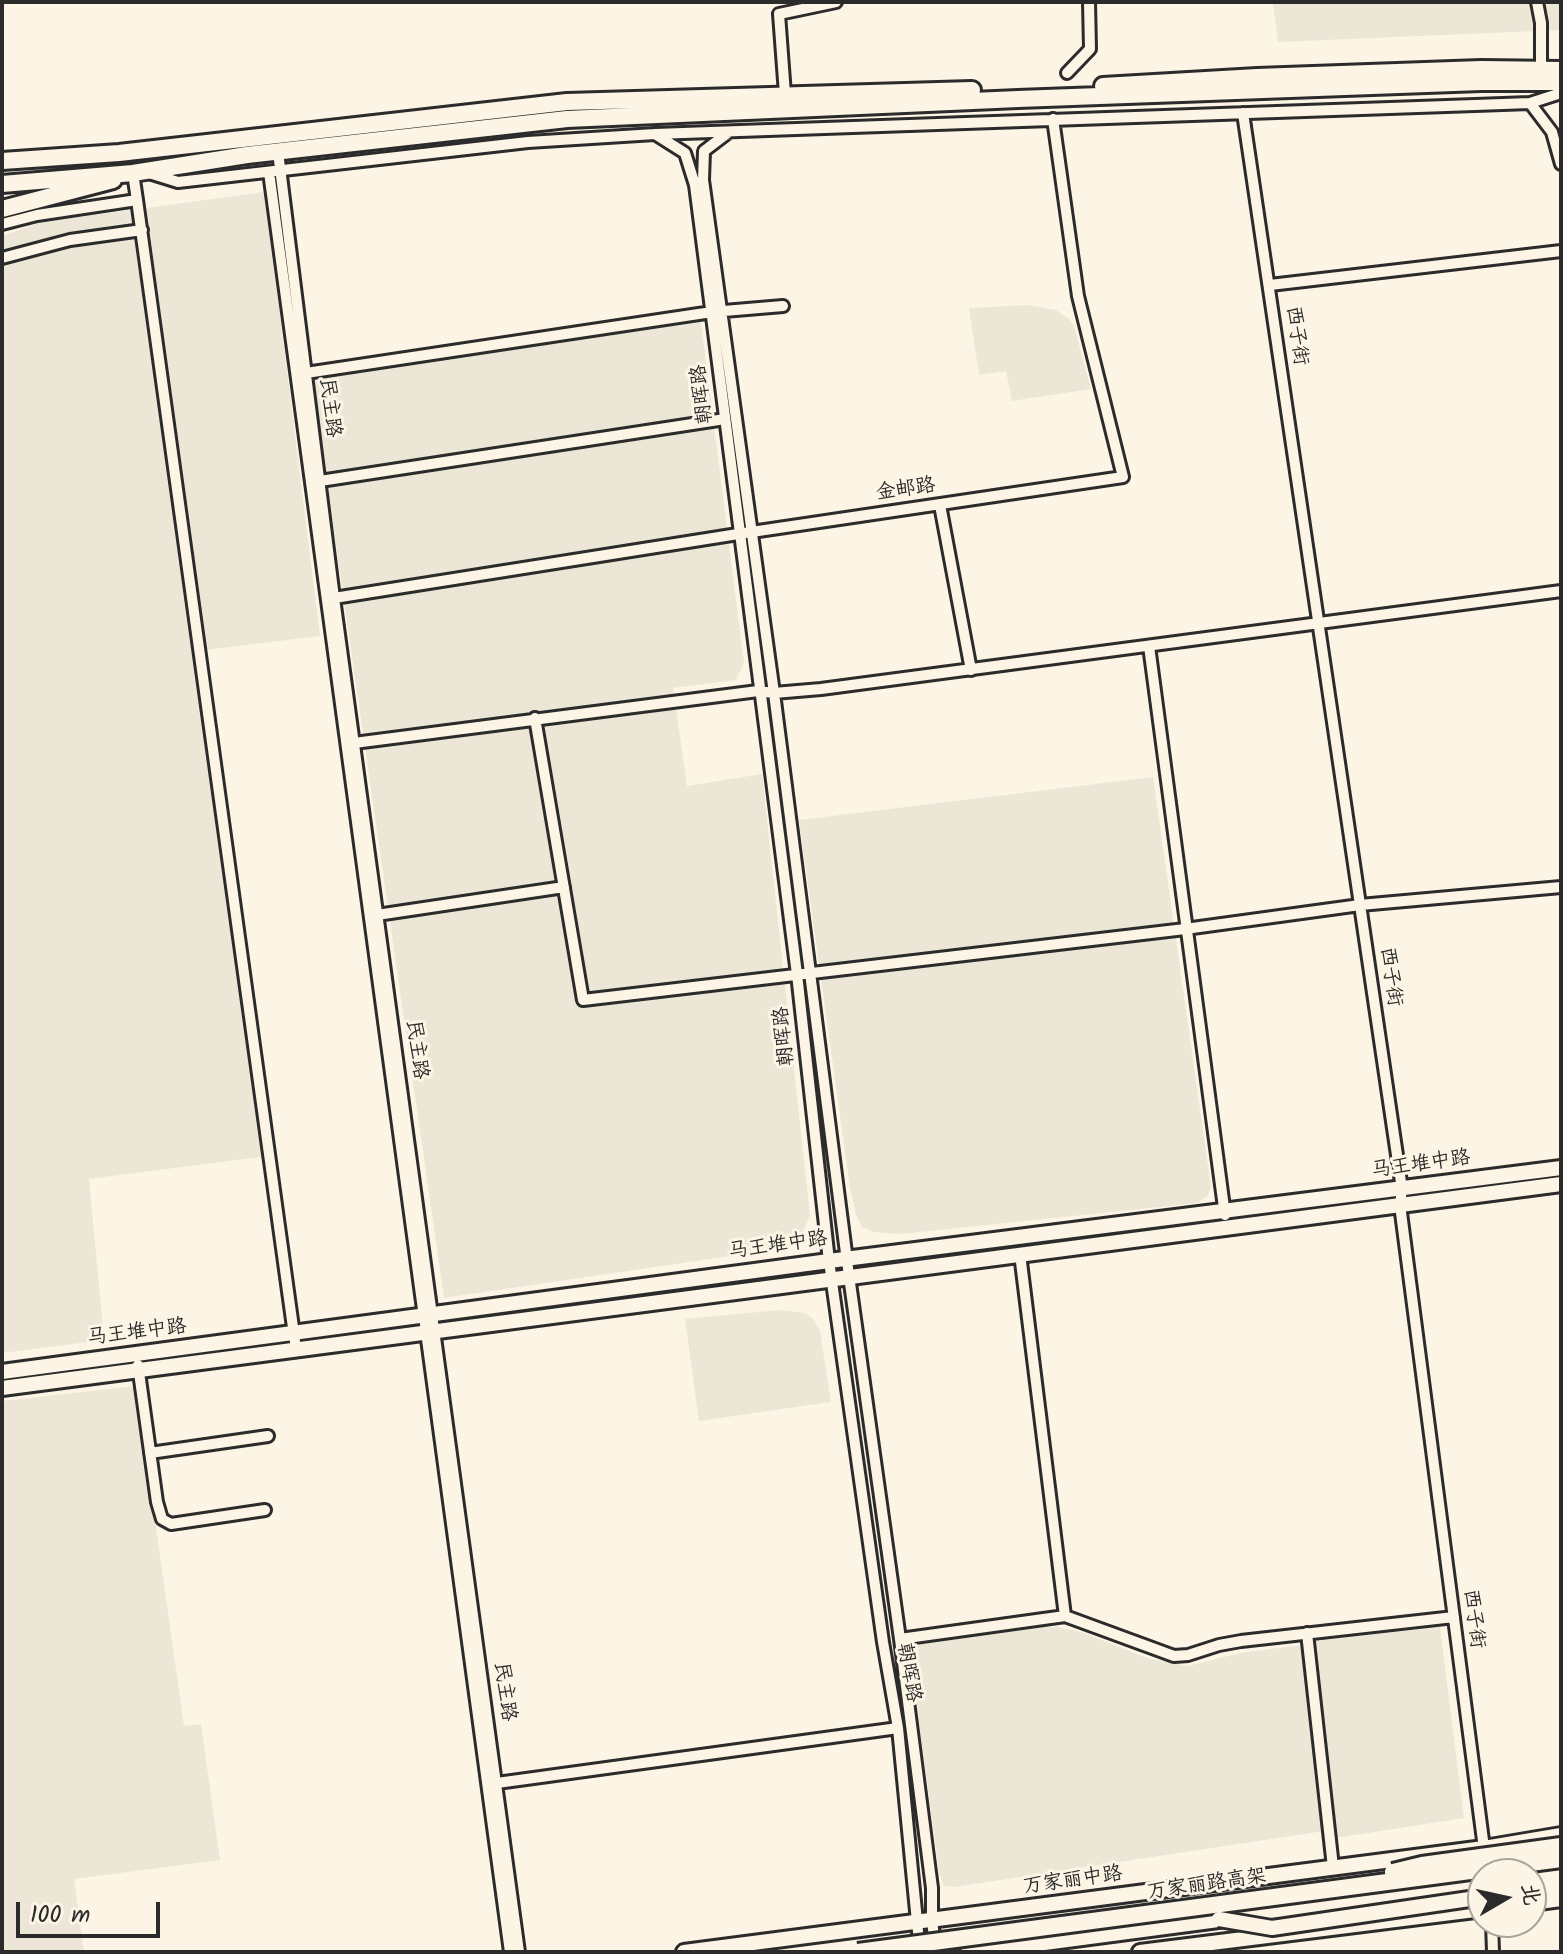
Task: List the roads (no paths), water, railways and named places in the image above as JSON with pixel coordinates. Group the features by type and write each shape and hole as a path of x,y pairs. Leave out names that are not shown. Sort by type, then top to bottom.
{"highway":[{"path":"2,209 98,180 138,172 278,152 567,119 1481,76 1557,76"},
{"path":"2,161 119,153 567,102 1060,89 1257,77 1557,76"},
{"path":"2,184 98,180"},
{"path":"1337,1889 1422,1865 1561,1846"},
{"name":"万家丽路高架","path":"858,1952 1561,1859"},
{"name":"万家丽路高架","path":"969,1952 1467,1886"}],"main road":[{"name":"马王堆中路","path":"294,1342 429,1316 848,1258 1561,1168"},
{"name":"马王堆中路","path":"2,1372 138,1362 294,1342 431,1332 1561,1184"},
{"name":"马王堆中路","path":"2,1388 138,1362"},
{"name":"万家丽中路","path":"684,1952 1484,1848 1561,1835"},
{"path":"1219,1919 1272,1928 1467,1899"},
{"path":"1140,1952 1467,1911"}],"street":[{"path":"785,94 779,14 836,2"},
{"path":"1067,73 1090,49 1089,2"},
{"path":"294,1342 137,200 138,172 178,182 528,142 655,134 1530,103 1557,76 1537,2"},
{"path":"1530,103 1552,132 1561,164"},
{"name":"西子街","path":"1243,113 1402,1189 1400,1205 1484,1848"},
{"name":"金邮路","path":"334,598 1123,477 1078,296 1053,119"},
{"name":"朝晖路","path":"729,132 704,151 703,180 725,419 797,974 829,1261 898,1728 920,1952"},
{"name":"朝晖路","path":"655,134 685,153 695,185 717,312 774,693 849,1276 900,1639 932,1888 936,1952"},
{"name":"民主路","path":"278,152 275,172 429,1316"},
{"name":"民主路","path":"275,172 306,373 510,1952"},
{"path":"2,224 37,215 137,200"},
{"path":"2,258 70,240 142,230"},
{"path":"1270,285 1561,251"},
{"path":"306,373 717,312 783,306"},
{"path":"320,481 725,419"},
{"path":"940,505 971,670"},
{"path":"354,743 758,691 774,693 971,670 1561,591"},
{"path":"1149,646 1226,1228"},
{"path":"535,718 583,1000 1185,929 1360,905 1561,887"},
{"path":"377,915 564,887"},
{"path":"1020,1254 1065,1616"},
{"name":"民主路","path":"431,1332 519,1952"},
{"path":"138,1362 158,1510 165,1523 265,1510"},
{"path":"150,1453 268,1436"},
{"path":"900,1639 1065,1616 1174,1656 1219,1645 1454,1617"},
{"path":"1307,1633 1333,1867"},
{"path":"497,1783 898,1728"}]}
